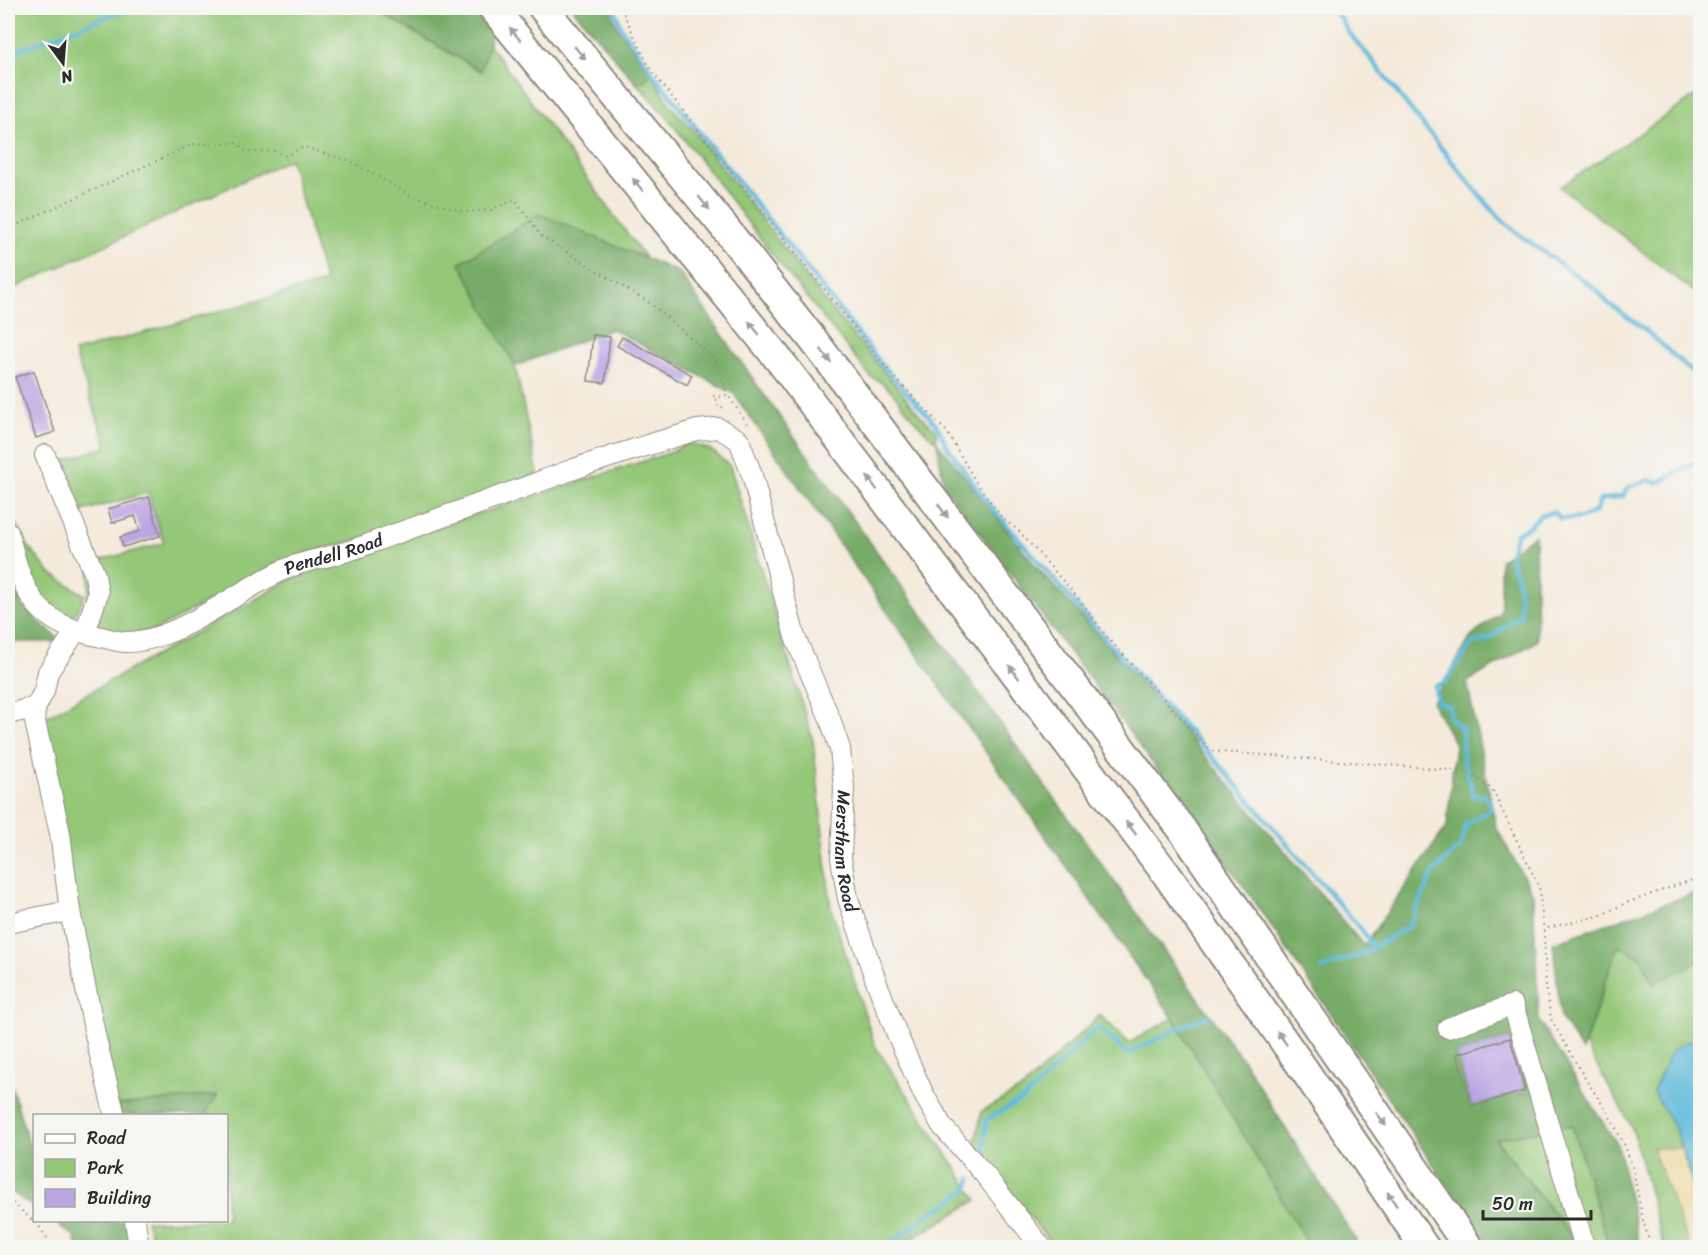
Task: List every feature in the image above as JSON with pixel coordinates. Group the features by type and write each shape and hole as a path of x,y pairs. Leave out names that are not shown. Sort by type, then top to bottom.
{"highway":[{"path":"493,8 799,384 1167,875 1305,1071 1425,1248"},
{"path":"543,8 713,214 818,346 1174,819 1469,1248"}],"street":[{"name":"Pendell Road","path":"8,532 22,579 32,601 50,619 80,632 124,642 149,639 188,623 255,583 289,567 345,552 564,472 697,430 718,428"},
{"name":"Merstham Road","path":"718,428 739,440 752,475 795,637 830,718 840,749 844,787 843,868 848,899 876,981 924,1095 942,1126 986,1175 1042,1248"},
{"path":"45,455 95,575 98,593 80,632 48,672 44,691 34,717 60,833 70,911 96,1039 115,1114"},
{"path":"8,714 36,707"},
{"path":"8,923 70,911"},
{"path":"1448,1028 1513,1005 1585,1248"},
{"path":"135,1222 139,1248"}],"path":[{"path":"621,8 650,69 892,375 947,432 976,482 1002,518 1018,530 1079,599 1107,637 1211,751 1467,771 1492,789 1539,887 1544,932 1546,989 1551,1019 1608,1113 1625,1146 1633,1169 1651,1248"},
{"path":"8,229 193,144 238,143 246,152 275,151 286,156 303,147 351,161 412,196 465,212 490,210 515,199 541,236 651,304 715,359 728,395 748,424"},
{"path":"713,396 728,395"},
{"path":"723,407 719,408 716,398 728,395"},
{"path":"1544,932 1547,928 1599,916 1626,903 1701,877"},
{"path":"8,1199 33,1221"},
{"path":"35,1222 54,1248"}],"green space":[{"path":"8,8 373,8 481,71 489,44 646,259 539,214 506,346 515,366 538,474 411,525 304,554 154,631 120,635 87,626 90,563 164,543 148,493 75,513 56,464 107,446 74,352 325,282 290,159 8,291 8,147 10,145"},
{"path":"373,8 469,8 492,33 481,71"},
{"path":"572,8 610,8 617,27 651,73 647,79 637,84"},
{"path":"651,73 671,106 693,130 824,300 921,416 936,430 937,442 921,427 891,391 871,377 788,275 678,131 637,84 647,79"},
{"path":"1700,93 1700,297 1560,187"},
{"path":"539,214 679,272 762,392 1244,1062 1360,1247 1310,1247 1173,1018 733,393 612,329 515,366 460,263"},
{"path":"937,442 1034,564 1175,720 1364,946 1447,826 1455,744 1432,703 1471,637 1501,612 1500,560 1535,535 1537,641 1467,682 1496,827 1533,894 1539,1021 1618,1146 1640,1247 1609,1247 1572,1125 1495,1139 1580,1247 1489,1247 1250,895 944,486","holes":["1510,1038 1525,1091 1472,1106 1457,1054"]},
{"path":"689,443 711,450 730,466 813,740 831,908 875,1046 977,1200 898,1247 156,1247 146,1222 228,1222 228,1114 206,1114 216,1095 113,1108 42,719 315,566 666,454"},
{"path":"11,513 28,546 50,573 85,595 75,615 66,618 43,600 25,569"},
{"path":"8,567 22,606 62,642 8,642"},
{"path":"1700,891 1700,961 1653,984 1642,958 1618,945 1582,1051 1561,1018 1553,943"},
{"path":"1618,944 1642,958 1653,984 1700,961 1700,1038 1683,1043 1653,1092 1675,1128 1681,1148 1652,1148 1690,1247 1664,1247 1632,1128 1585,1044"},
{"path":"1100,1015 1129,1043 1173,1018 1310,1247 1054,1247 974,1147 982,1111 1023,1088"},
{"path":"8,1075 33,1157 33,1207 8,1189"},
{"path":"217,1095 206,1114 119,1114 117,1105"},
{"path":"1572,1125 1609,1247 1580,1247 1495,1138"},
{"path":"53,1222 127,1222 131,1247 78,1247 74,1236"}],"sand":[{"path":"1652,1148 1681,1148 1700,1205 1700,1247 1690,1247"}],"water":[{"path":"1700,1038 1700,1205 1675,1128 1653,1092 1671,1052 1683,1043"}],"building":[{"path":"593,335 610,337 605,383 588,381"},
{"path":"622,337 692,375 687,385 617,346"},
{"path":"34,371 55,432 36,438 15,377"},
{"path":"149,497 160,536 123,547 120,537 140,531 135,516 112,523 108,509"},
{"path":"1510,1038 1525,1091 1472,1106 1457,1054"}],"waterway":[{"path":"8,54 130,8"},
{"path":"614,8 621,27 653,73 888,372 937,425 946,445 987,502 1109,643 1215,760 1364,933 1373,948"},
{"path":"1330,8 1496,214 1517,233 1597,290 1608,303 1643,328 1700,379"},
{"path":"1322,969 1366,952 1409,926 1433,873 1461,846 1466,824 1491,809 1486,796 1474,796 1463,759 1462,729 1450,718 1449,706 1437,702 1435,687 1445,682 1472,643 1489,639 1521,614 1518,580 1509,557 1517,533 1530,526 1540,515 1554,512 1560,519 1581,518 1596,511 1600,500 1623,496 1627,488 1649,480 1657,483 1700,460"},
{"path":"981,1151 984,1152 986,1120 1025,1098 1098,1027 1128,1054 1208,1016"},
{"path":"885,1248 968,1188 971,1179"}]}
